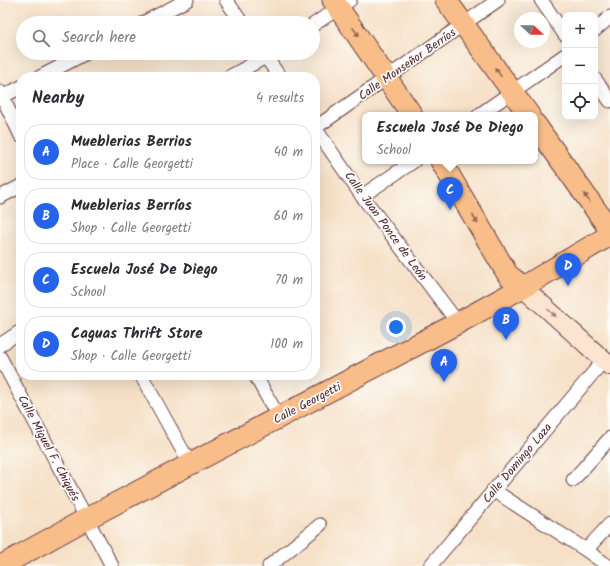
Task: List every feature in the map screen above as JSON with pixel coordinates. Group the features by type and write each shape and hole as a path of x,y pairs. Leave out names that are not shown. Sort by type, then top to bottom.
{"main road":[{"path":"446,0 527,112"},
{"path":"341,3 410,112"},
{"path":"538,128 610,230"},
{"path":"444,164 508,275 607,363"},
{"name":"Calle Georgetti","path":"1,566 86,519 458,323 523,287 610,234"}],"street":[{"path":"156,16 187,0"},
{"path":"226,0 237,16"},
{"name":"Calle Monseñor Berríos","path":"320,124 498,0"},
{"path":"541,0 562,30"},
{"path":"320,20 341,3"},
{"path":"598,27 610,17"},
{"path":"483,112 562,57"},
{"path":"50,72 73,60"},
{"path":"237,72 257,60"},
{"path":"270,60 277,72"},
{"path":"598,83 610,101"},
{"path":"16,89 1,96 16,126"},
{"name":"Calle Juan Ponce de León","path":"320,135 362,196 458,323"},
{"path":"362,196 410,164"},
{"path":"0,197 16,189"},
{"path":"0,345 16,334"},
{"name":"Calle Miguel F. Chiqués","path":"0,357 112,566"},
{"name":"Calle Domingo Laza","path":"433,565 493,490 607,363"},
{"path":"144,380 190,464"},
{"path":"258,380 279,418"},
{"path":"573,480 610,438"},
{"path":"493,490 586,550 608,566"},
{"path":"586,550 610,524"},
{"path":"269,566 320,525"}],"place":[{"name":"Escuela José De Diego","path":"450,210"},
{"name":"Caguas Thrift Store","path":"568,286"},
{"name":"Mueblerias Berríos","path":"506,340"},
{"name":"Mueblerias Berrios","path":"444,382"}]}
